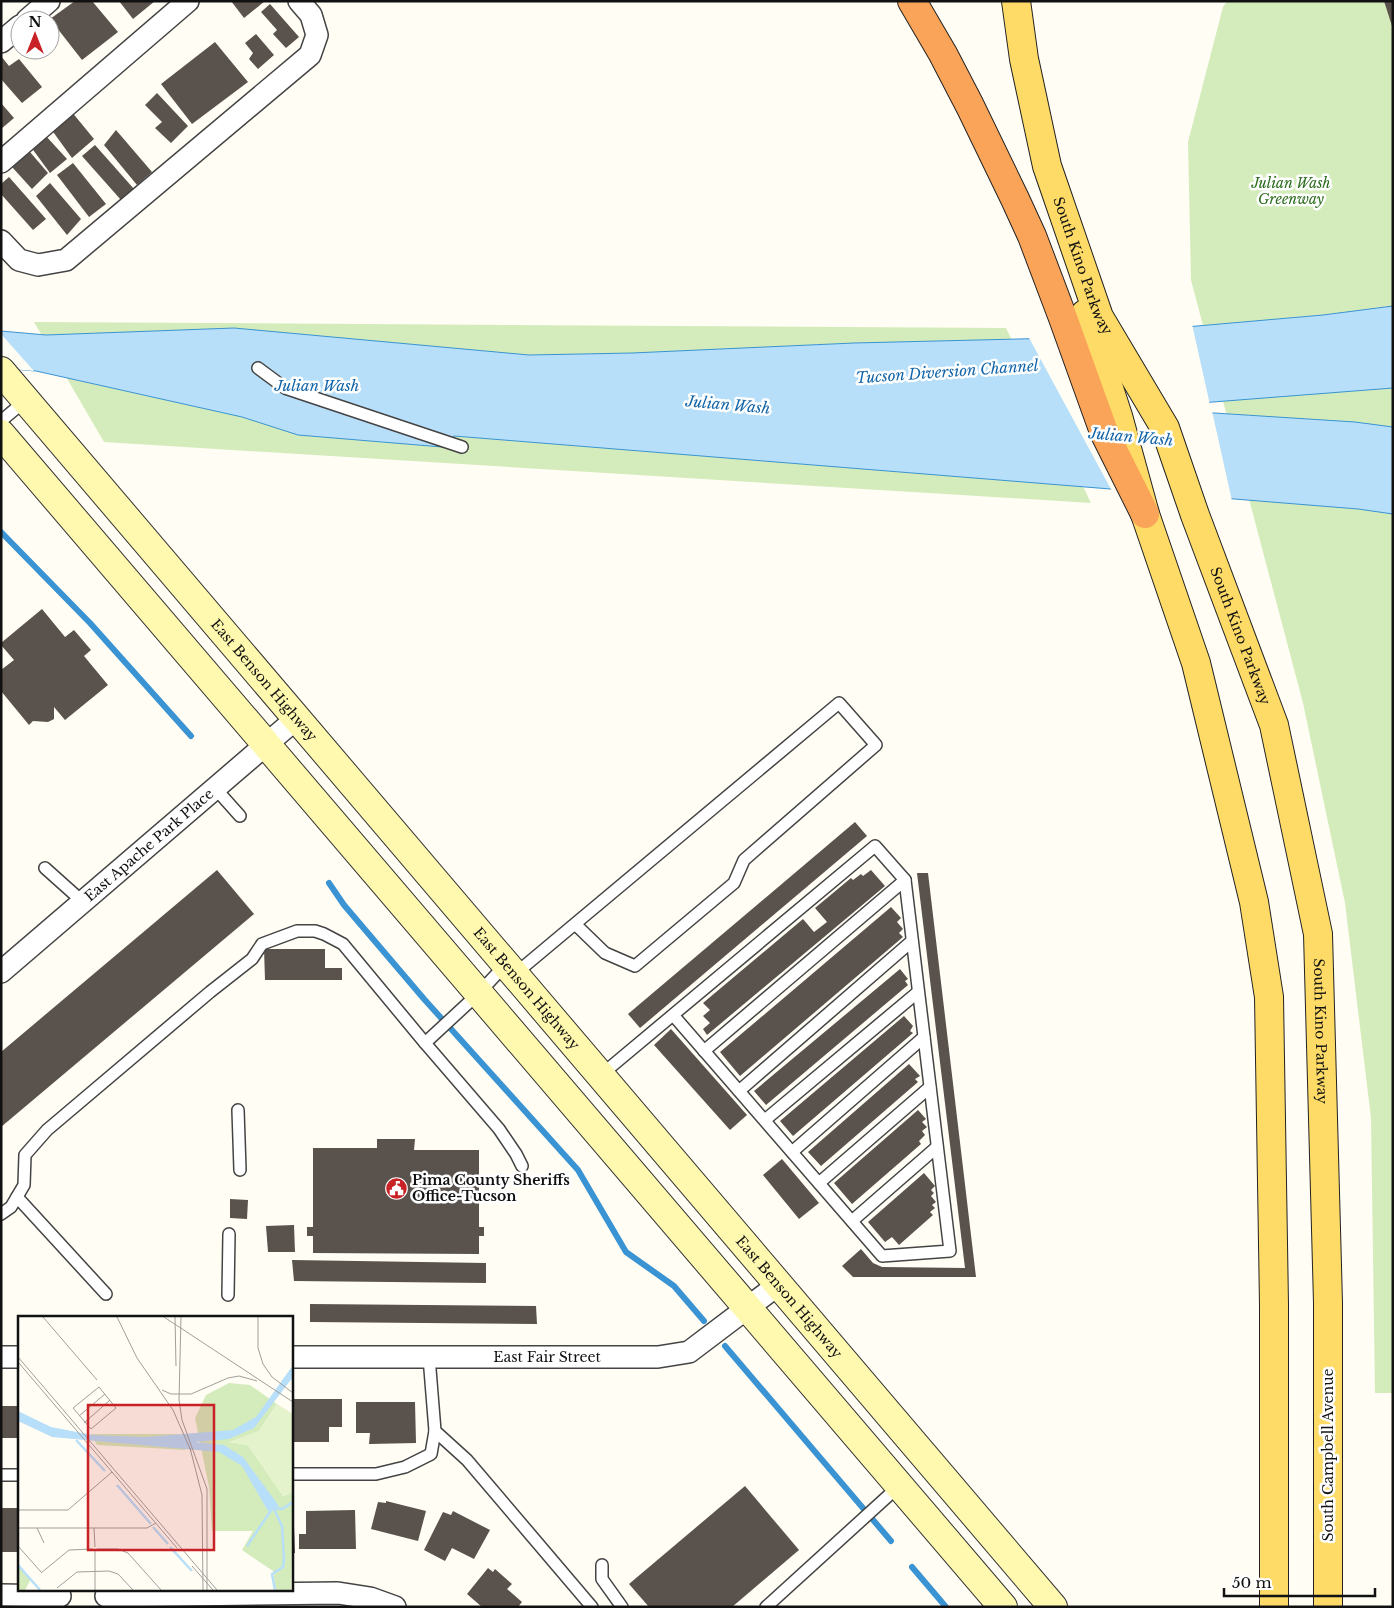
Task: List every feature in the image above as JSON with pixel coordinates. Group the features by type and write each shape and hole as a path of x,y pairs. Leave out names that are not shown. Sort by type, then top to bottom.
{"highway":[{"path":"912,1 943,54 992,150 1032,236 1083,317 1104,432 1145,514"}],"main road":[{"name":"South Kino Parkway","path":"1000,1 1026,134 1083,317 1165,428 1195,515 1274,726 1318,934 1328,1303"},
{"name":"South Kino Parkway","path":"1016,1 1024,59 1083,317"},
{"name":"East Benson Highway","path":"1,371 1053,1607"},
{"path":"1,434 1003,1607"},
{"path":"1145,514 1196,662 1254,902 1269,997 1274,1305 1274,1607"},
{"name":"South Campbell Avenue","path":"1328,1303 1328,1607"}],"street":[{"path":"39,10 49,1"},
{"path":"1,162 188,1"},
{"path":"1,241 18,260 38,265 66,260 310,55 317,35 312,15 299,1"},
{"name":"East Apache Park Place","path":"1,972 297,718"},
{"name":"East Fair Street","path":"292,1357 658,1357 689,1352 779,1284"},
{"path":"1,1357 18,1357"},
{"path":"104,1597 338,1593 370,1598 395,1607"},
{"path":"1,1596 61,1597"}],"lane":[{"path":"258,368 284,388 462,447"},
{"path":"1,421 26,400"},
{"path":"425,1043 479,993 575,924 840,703 876,745 744,860 734,883 635,966 605,953 575,924"},
{"path":"215,788 240,816"},
{"path":"601,1075 672,1015 875,846 905,880 950,1251 882,1256 672,1015"},
{"path":"46,868 83,902"},
{"path":"704,1051 905,880"},
{"path":"1,1214 10,1206 24,1185 24,1155 48,1130 210,992 252,960 262,944 297,931 315,930 343,944 499,1130 522,1166"},
{"path":"739,1091 912,941"},
{"path":"765,1120 918,992"},
{"path":"792,1152 924,1037"},
{"path":"819,1183 930,1087"},
{"path":"238,1110 240,1170"},
{"path":"852,1221 937,1147"},
{"path":"17,1197 106,1294"},
{"path":"228,1295 229,1234"},
{"path":"292,1474 376,1474 405,1467 431,1454 435,1431 429,1357"},
{"path":"435,1431 468,1460 592,1607"},
{"path":"1,1475 18,1475"},
{"path":"766,1607 899,1486"},
{"path":"602,1565 602,1579 622,1607"}],"green space":[{"name":"Julian Wash Greenway","path":"1227,1 1393,1 1393,1393 1375,1393 1371,1118 1345,903 1303,703 1191,280 1188,142 1223,7"},
{"path":"34,322 1006,328 1091,503 104,442"}],"water":[{"name":"Julian Wash","path":"1393,306 1393,388 1136,408 1355,422 1393,427 1393,514 1358,509 454,436 442,447 298,435 242,417 36,371 1,368 1,331 46,335 234,328 529,355 632,353 854,343 1060,338 1323,315"}],"pier":[{"path":"1192,324 1210,405 1167,408 1212,411 1232,501 1112,491 1028,336"},
{"path":"1,334 34,371 1,368"}],"building":[{"path":"75,1 92,1 118,32 82,60 60,32 60,12"},
{"path":"119,1 155,1 133,19"},
{"path":"231,1 265,1 244,18"},
{"path":"1384,1 1393,1 1393,26 1392,26"},
{"path":"270,4 299,37 286,48 273,34 277,30 261,12"},
{"path":"256,34 274,55 258,69 249,59 253,53 245,43"},
{"path":"215,42 248,82 192,124 161,84"},
{"path":"1,56 9,66 20,60 42,87 22,103 1,79"},
{"path":"157,93 188,126 171,143 155,128 162,122 145,105"},
{"path":"1,103 14,118 1,129"},
{"path":"71,111 94,139 72,158 51,129"},
{"path":"116,130 152,172 137,185 104,145"},
{"path":"45,135 67,159 50,173 31,147"},
{"path":"95,145 134,189 121,200 82,156"},
{"path":"30,152 48,173 32,189 12,167"},
{"path":"73,163 106,204 89,217 57,175"},
{"path":"9,177 46,219 33,230 1,194 1,184"},
{"path":"50,183 81,219 67,235 36,196"},
{"path":"42,609 65,637 74,630 91,650 84,656 108,685 65,720 54,707 54,719 48,722 33,721 29,725 1,691 1,670 14,660 1,643"},
{"path":"855,822 867,836 640,1028 628,1014"},
{"path":"217,870 254,914 1,1127 1,1052"},
{"path":"871,870 885,886 707,1035 703,1029 710,1023 703,1016 710,1010 703,1003 803,919 814,932 827,922 815,908 851,878 853,880 861,874 863,876"},
{"path":"917,873 928,873 976,1277 853,1277 842,1266 861,1249 873,1263 882,1267 965,1268"},
{"path":"891,907 901,918 897,922 903,929 899,933 903,937 740,1076 720,1052"},
{"path":"264,949 325,949 325,968 342,968 342,980 265,980"},
{"path":"900,969 908,979 905,981 908,985 766,1105 754,1091"},
{"path":"904,1016 913,1026 910,1031 913,1033 793,1136 780,1121"},
{"path":"671,1029 747,1115 730,1130 654,1045"},
{"path":"909,1064 920,1076 915,1079 918,1082 821,1166 808,1152"},
{"path":"918,1110 926,1119 922,1122 927,1127 922,1131 925,1135 919,1141 921,1144 852,1204 834,1183"},
{"name":"Pima County Sheriffs Office-Tucson","path":"377,1139 415,1139 414,1150 479,1150 479,1227 484,1227 484,1236 479,1236 479,1254 313,1253 313,1236 307,1236 307,1227 313,1227 313,1148 377,1148"},
{"path":"782,1159 819,1203 799,1219 763,1175"},
{"path":"924,1173 935,1186 931,1190 934,1193 931,1196 936,1202 932,1205 935,1208 930,1212 933,1215 899,1245 892,1237 885,1242 868,1222"},
{"path":"230,1199 248,1200 247,1219 230,1218"},
{"path":"294,1225 295,1252 268,1252 266,1226"},
{"path":"292,1260 486,1263 486,1283 294,1281"},
{"path":"310,1304 536,1306 537,1324 310,1322"},
{"path":"292,1399 342,1399 342,1427 329,1427 329,1442 292,1442"},
{"path":"356,1402 415,1402 416,1443 369,1444 370,1433 356,1433"},
{"path":"1,1406 18,1406 18,1438 1,1438"},
{"path":"745,1486 799,1550 732,1607 649,1607 629,1584"},
{"path":"386,1501 426,1511 418,1541 371,1529 378,1502 386,1503"},
{"path":"1,1508 18,1508 18,1552 1,1552"},
{"path":"355,1510 356,1549 299,1549 299,1534 306,1534 306,1511"},
{"path":"453,1511 490,1530 474,1559 452,1548 445,1561 424,1550 443,1512 451,1515"},
{"path":"292,1526 294,1526 295,1553 292,1553"},
{"path":"488,1568 493,1572 495,1569 512,1584 507,1589 522,1602 518,1607 482,1607 467,1594"}],"waterway":[{"path":"1,532 90,623 191,736"},
{"path":"329,883 344,905 424,999 578,1170 626,1252 674,1286 704,1321"},
{"path":"725,1346 891,1541"},
{"path":"912,1567 946,1607"}],"place":[{"name":"Pima County Sheriffs Office-Tucson","path":"396,1188"}],"water label":[{"name":"Tucson Diversion Channel","path":"947,372"}]}
